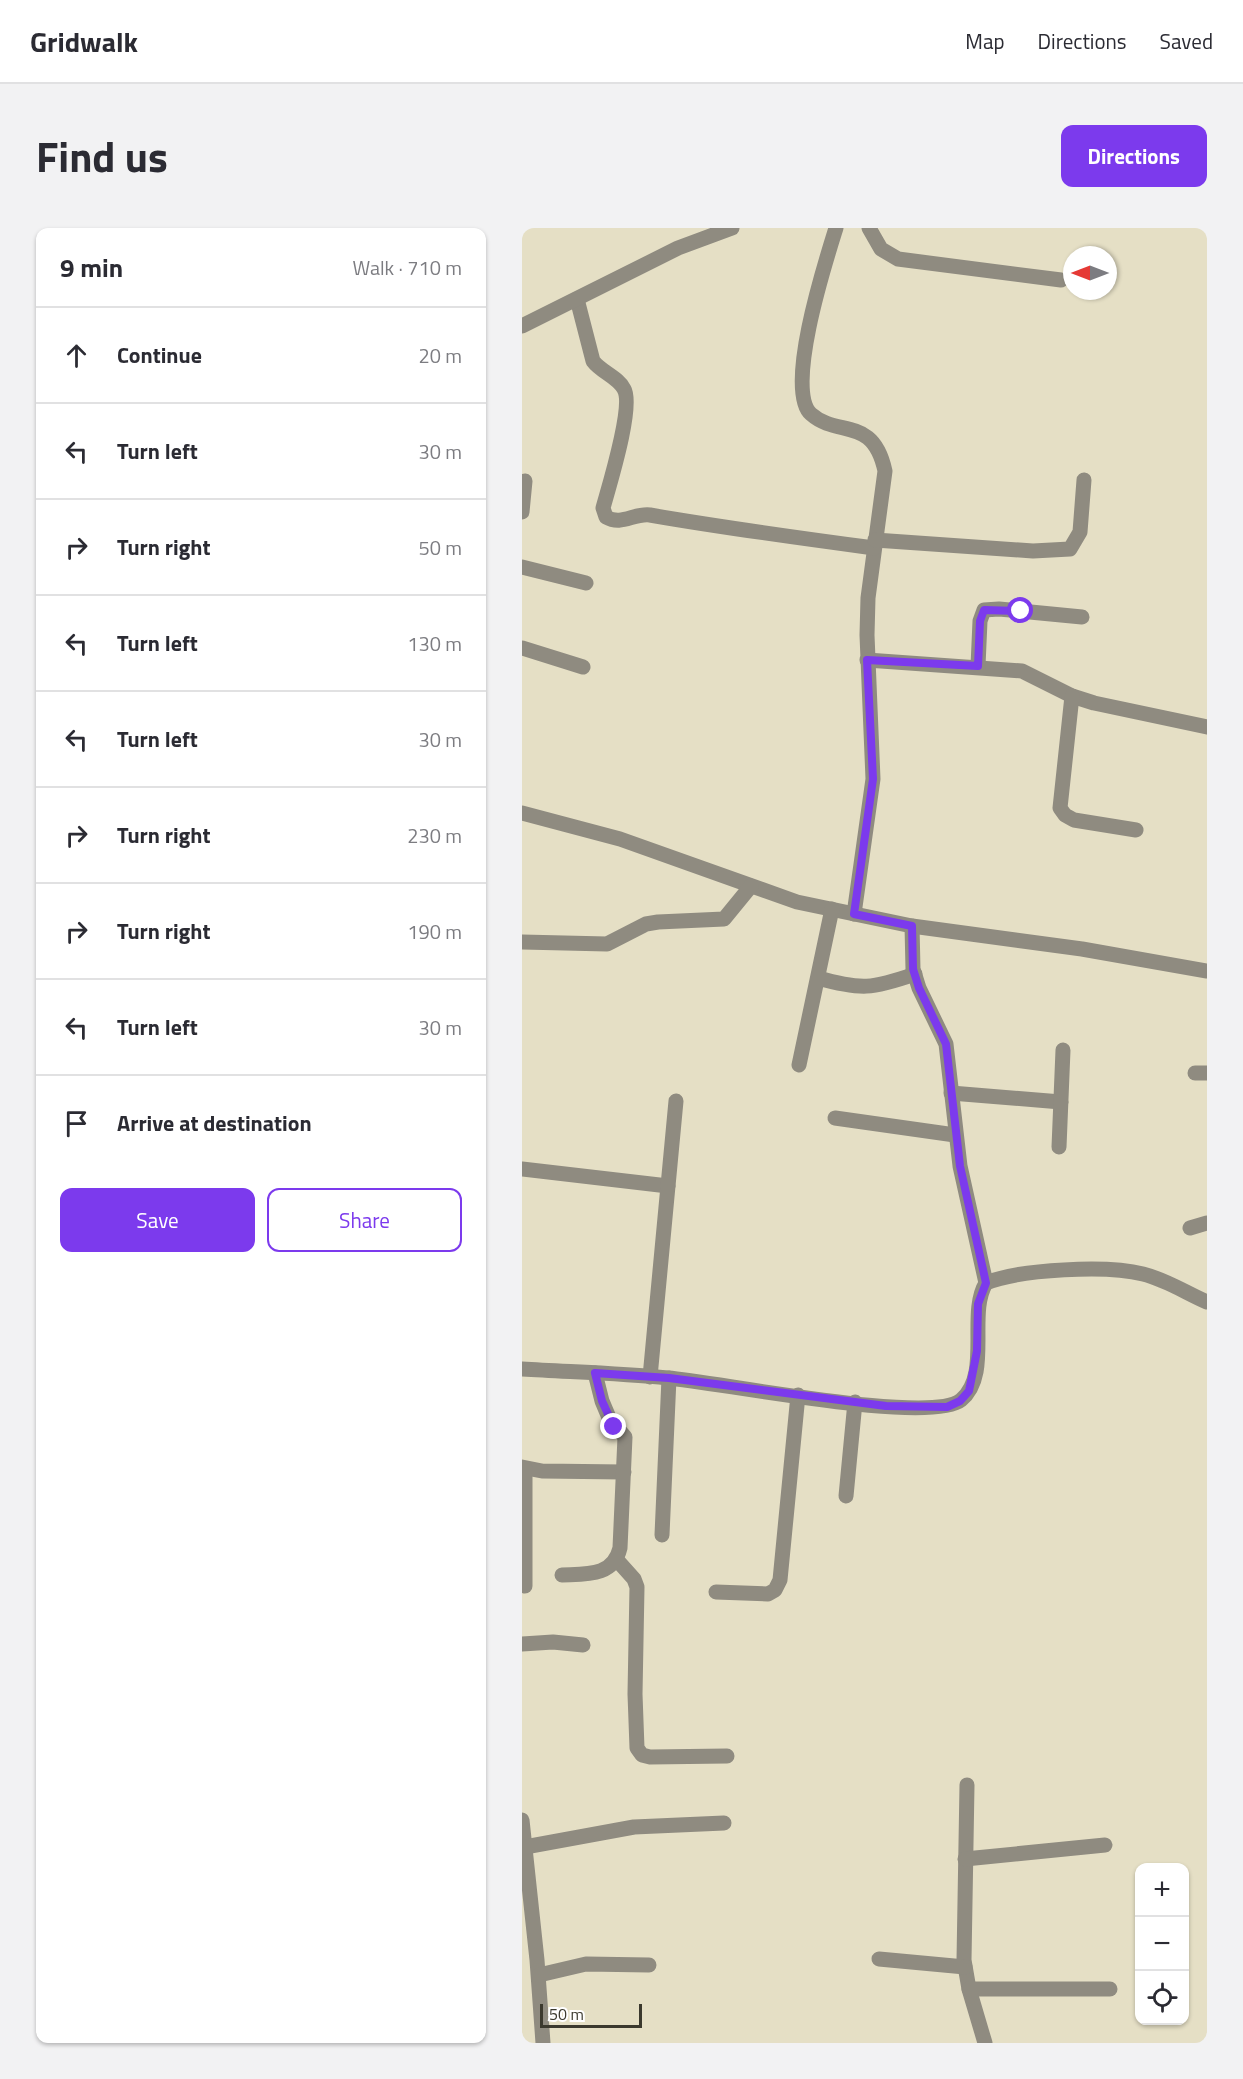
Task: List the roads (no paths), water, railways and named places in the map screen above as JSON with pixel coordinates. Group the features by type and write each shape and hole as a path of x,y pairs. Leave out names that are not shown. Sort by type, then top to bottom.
{"street":[{"path":"522,326 678,248 732,228"},
{"path":"836,228 804,352 802,396 804,406 811,414 866,436 882,458 884,485 868,598 867,660 873,779 854,914"},
{"path":"869,228 881,249 898,259 1061,280"},
{"path":"577,299 593,361 599,369 623,387 627,394 625,420 603,508 606,517 622,521 648,515 706,526 875,544 1034,551 1071,549 1080,532 1084,480"},
{"path":"522,512 525,481"},
{"path":"522,567 586,583"},
{"path":"978,666 980,621 984,610 999,609 1082,617"},
{"path":"522,648 583,667"},
{"path":"867,660 978,666 1022,671 1072,696 1094,703 1207,727"},
{"path":"1072,696 1060,808 1065,815 1074,820 1136,830"},
{"path":"522,813 620,839 797,902 912,926 1082,949 1207,971"},
{"path":"522,942 607,944 646,924 724,919 731,914 751,886"},
{"path":"799,1065 832,909"},
{"path":"522,1369 669,1378 855,1402 930,1408 947,1407 960,1401 969,1391 975,1372 978,1304 986,1283 955,1135 946,1044 915,974 911,950 912,926"},
{"path":"818,978 850,987 866,988 881,986 915,974"},
{"path":"1059,1147 1063,1050"},
{"path":"951,1093 1061,1102"},
{"path":"650,1377 676,1101"},
{"path":"835,1118 955,1135"},
{"path":"522,1169 668,1186"},
{"path":"1190,1228 1207,1223"},
{"path":"986,1283 1045,1272 1125,1271 1162,1280 1207,1302"},
{"path":"595,1373 602,1401 610,1420 625,1437 617,1560 637,1587 635,1694 637,1749 642,1755 650,1757 727,1756"},
{"path":"662,1534 669,1378"},
{"path":"716,1592 768,1594 775,1590 780,1580 798,1395"},
{"path":"846,1496 855,1402"},
{"path":"525,1586 523,1468 624,1472"},
{"path":"562,1575 602,1571 617,1560"},
{"path":"522,1644 553,1642 583,1645"},
{"path":"967,1785 965,1967 985,2043"},
{"path":"522,1820 543,2043"},
{"path":"525,1847 634,1827 724,1822"},
{"path":"965,1859 1106,1845"},
{"path":"879,1959 965,1967"},
{"path":"538,1975 586,1964 649,1965"},
{"path":"969,1989 1110,1989"}]}
